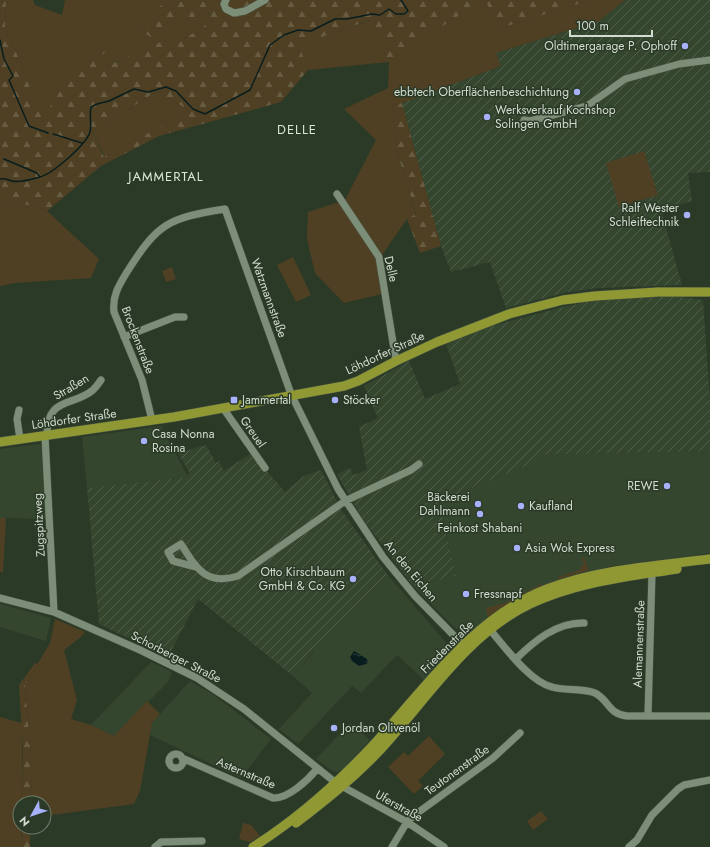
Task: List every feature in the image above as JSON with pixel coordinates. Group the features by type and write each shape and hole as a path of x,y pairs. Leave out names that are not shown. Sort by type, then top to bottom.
{"main road":[{"name":"Löhdorfer Straße","path":"0,442 152,420 351,384 396,361 495,318 563,300 622,293 710,292"},
{"name":"Friedenstraße","path":"265,847 339,785 466,648 503,613 528,598 562,584 593,575 710,559"},
{"name":"Friedenstraße","path":"466,648 529,605 568,589 618,577 710,565"},
{"name":"Friedenstraße","path":"253,847 339,785"}],"street":[{"path":"226,0 224,4 226,9 234,13 245,11 265,0"},
{"path":"524,120 530,121 587,106 625,79 679,64 710,60"},
{"name":"Delle","path":"336,194 379,257 396,361"},
{"name":"Brockenstraße","path":"152,420 142,380 114,312 114,297 148,240 161,229 177,219 225,209"},
{"name":"Watzmannstraße","path":"225,209 291,394"},
{"path":"124,337 175,317 184,317"},
{"name":"Straßen","path":"46,435 48,421 58,407 67,401 92,390 101,380"},
{"name":"An den Eichen","path":"291,394 345,501 377,549 415,596 466,648"},
{"name":"Greuel","path":"223,408 265,468"},
{"name":"Löhdorfer Straße","path":"19,410 17,419 20,439"},
{"name":"Zugspitzweg","path":"46,435 54,612"},
{"path":"196,567 212,578 226,579 238,576 345,501 411,470 419,464"},
{"name":"Alemannenstraße","path":"648,715 652,573"},
{"name":"Schorberger Straße","path":"0,598 54,612 140,650 197,678 244,709 317,769 339,785"},
{"path":"516,659 542,636 564,626 584,623"},
{"path":"491,630 516,659 547,686 595,693 601,696 611,710 620,715 710,716"},
{"name":"Teutonenstraße","path":"392,847 407,822 493,758 520,733"},
{"name":"Asternstraße","path":"182,758 273,798 281,797 287,794 317,769"},
{"path":"629,847 637,844 652,815 678,788 684,785 710,780"},
{"name":"Uferstraße","path":"339,785 407,822 444,847"},
{"path":"155,847 160,842 202,841"}],"shaded area":[{"path":"625,0 710,0 710,172 688,173 692,201 661,210 682,285 597,288 567,292 506,308 490,262 451,272 441,246 402,103 501,66 496,53 599,21"},
{"path":"612,297 680,297 703,300 710,402 710,451 539,455 538,461 439,501 456,576 413,586 362,518 337,474 350,468 353,475 367,470 359,427 378,418 364,386 409,361 425,399 460,384 446,344 489,327 563,307"},
{"path":"161,426 188,477 87,488 82,437"},
{"path":"41,444 46,519 0,518 0,449"},
{"path":"206,445 216,463 219,461 224,471 253,452 265,469 285,492 304,476 321,470 341,510 387,574 316,654 313,652 293,676 198,599 168,657 99,624 87,488 188,477 189,472 178,453"},
{"path":"710,451 710,553 611,566 559,579 528,593 505,606 467,634 455,628 413,586 456,576 439,501 537,461 539,455"},
{"path":"387,574 448,645 449,654 424,680 397,655 361,693 352,686 298,744 279,729 312,693 293,676 314,652 316,654"},
{"path":"0,604 51,618 46,641 0,627"},
{"path":"151,662 172,672 168,682 114,736 91,725"},
{"path":"190,681 214,695 271,739 241,778 150,735 152,723"},
{"path":"350,723 370,740 344,768 337,772 331,770 316,759"}],"green space":[{"path":"0,0 6,0 5,29 15,49 42,119 78,64 106,43 111,47 101,56 106,66 172,37 182,40 212,21 210,13 162,25 160,36 153,38 140,31 161,5 167,7 179,2 203,2 206,0 482,0 389,62 370,20 299,45 308,70 281,102 159,136 101,166 47,211 35,206 0,201","holes":["157,91 190,111 104,157 93,132"]},
{"path":"6,0 33,0 35,5 62,15 65,0 206,0 203,2 179,2 167,7 161,6 140,31 160,36 161,25 210,13 212,21 182,40 172,38 105,66 101,56 110,47 106,43 66,83 42,120 15,49 5,29"},
{"path":"484,0 502,28 591,0 625,0 599,21 496,53 501,66 392,107 398,155 416,215 407,219 382,255 382,294 344,303 315,273 307,239 308,212 345,200 376,140 344,109 388,88 389,62 308,70 298,45 371,20 389,61"},
{"path":"484,0 591,0 502,28"},
{"path":"157,91 190,111 105,157 93,132"},
{"path":"402,103 441,246 420,253 407,219 416,214 398,155 392,107"},
{"path":"644,151 658,195 619,207 606,163"},
{"path":"0,201 35,206 47,211 99,259 91,278 15,283 0,286"},
{"path":"293,257 311,295 296,302 277,265"},
{"path":"172,267 176,279 166,282 162,271"},
{"path":"0,518 6,518 3,573 0,572"},
{"path":"584,557 589,570 559,579 558,577 580,570 580,567 584,565 582,558"},
{"path":"541,584 542,586 488,617 486,608 505,603"},
{"path":"55,619 85,632 64,650 77,700 71,719 91,725 114,736 147,701 160,714 152,723 140,791 134,804 52,815 52,795 31,795 32,768 25,685 50,643"},
{"path":"35,663 38,664 25,685 32,768 31,795 23,795 23,749 19,685"},
{"path":"0,717 22,723 23,795 12,795 12,835 21,835 22,847 0,847"},
{"path":"429,736 445,754 418,781 423,786 414,794 388,767 404,752 408,756"},
{"path":"541,811 548,819 533,830 527,821"},
{"path":"243,823 251,825 260,836 250,842 239,839"},
{"path":"22,835 30,835 30,847 22,847"}],"water":[{"path":"354,651 367,659 368,662 359,666 352,661 350,657"}],"waterway":[{"path":"0,179 15,181 30,180 45,175 60,165 76,151 87,138 91,129 91,107 97,104 109,101 134,89 148,92 166,87 176,91 193,109 205,114 250,90 270,45 284,35 298,30 311,31 335,19 347,19 372,14 380,15 389,9 396,14 404,14 408,11 401,0"},
{"path":"0,40 4,59 13,76 9,80 29,126 48,133"},
{"path":"53,134 82,143"},
{"path":"4,159 37,173 40,177"}],"place":[{"name":"Oldtimergarage P. Ophoff","path":"685,46"},
{"name":"ebbtech Oberflächenbeschichtung","path":"577,92"},
{"name":"Werksverkauf Kochshop Solingen GmbH","path":"487,117"},
{"name":"Ralf Wester Schleiftechnik","path":"687,215"},
{"name":"Jammertal","path":"234,400"},
{"name":"Stöcker","path":"335,400"},
{"name":"Casa Nonna Rosina","path":"144,441"},
{"name":"REWE","path":"667,486"},
{"name":"Bäckerei Dahlmann","path":"478,504"},
{"name":"Kaufland","path":"521,506"},
{"name":"Feinkost Shabani","path":"480,514"},
{"name":"Asia Wok Express","path":"517,548"},
{"name":"Otto Kirschbaum GmbH & Co. KG","path":"353,579"},
{"name":"Fressnapf","path":"466,594"},
{"name":"Jordan Olivenöl","path":"334,728"}],"district":[{"name":"DELLE","path":"297,129"},
{"name":"JAMMERTAL","path":"166,176"}]}
